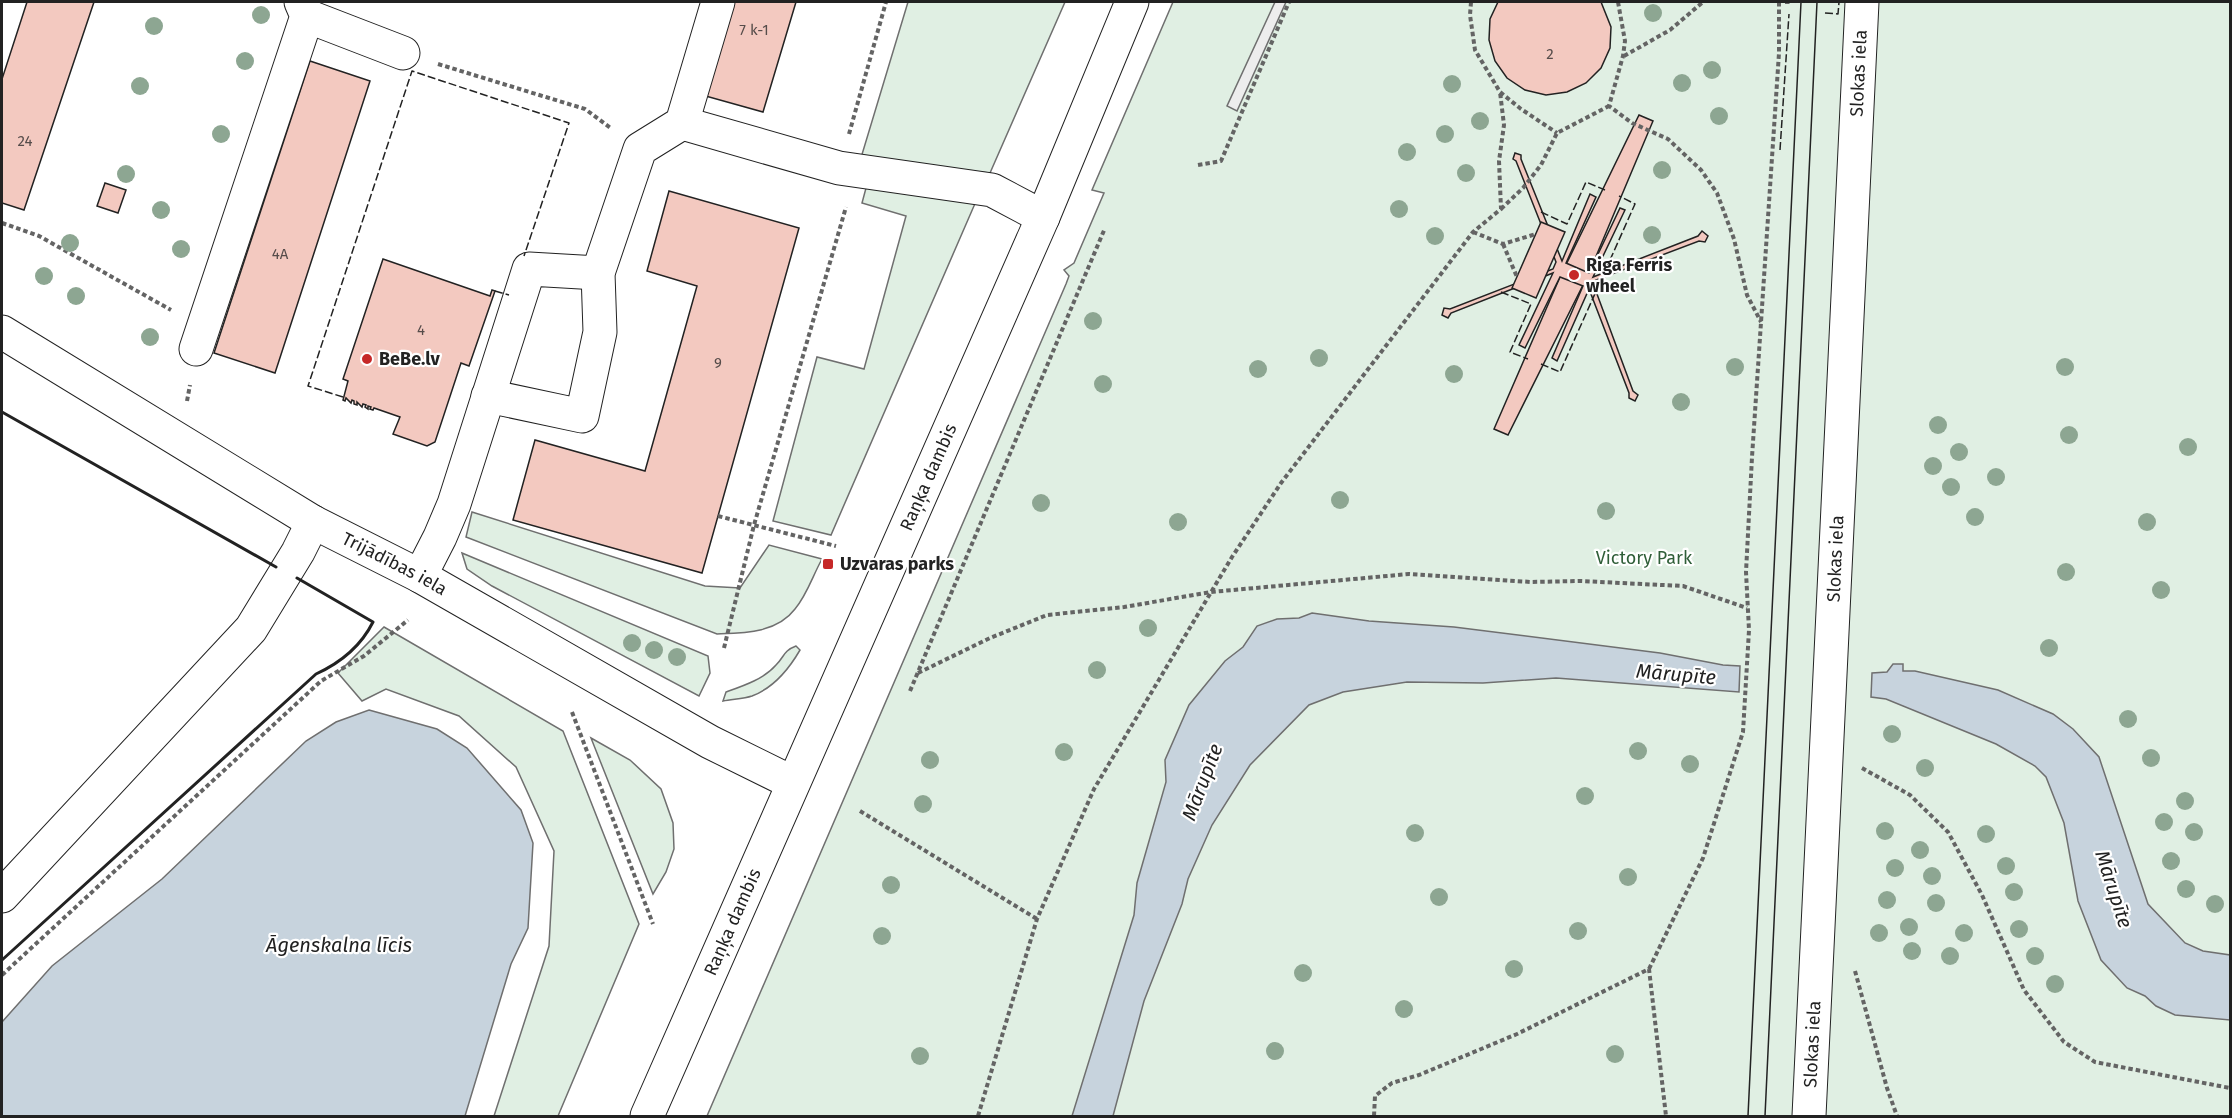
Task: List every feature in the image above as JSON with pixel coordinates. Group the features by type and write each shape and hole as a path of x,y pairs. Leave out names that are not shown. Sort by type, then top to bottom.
{"main road":[{"path":"488,396 582,416 600,332 598,273 640,149 682,123 718,2"},
{"name":"Raņķa dambis","path":"647,1116 1042,217 1132,2"},
{"name":"Slokas iela","path":"1809,1116 1862,2"},
{"path":"200,338 304,9 403,53"},
{"path":"682,123 848,168 992,190 1042,217"},
{"path":"420,576 454,504 529,269 598,273"},
{"name":"Trijādības iela","path":"2,332 312,522 420,576 710,742 793,783"},
{"path":"2,896 251,629 298,552 312,522"}],"path":[{"path":"724,648 848,168 886,2"},
{"path":"1198,165 1221,161 1290,2"},
{"path":"1471,2 1470,15 1475,50 1500,92 1557,133"},
{"path":"978,1116 1037,919 1094,789 1211,592 1281,483 1473,232 1523,188 1557,133 1609,106 1625,41 1618,2"},
{"path":"1623,56 1670,30 1703,2"},
{"path":"1666,1116 1649,969 1703,858 1743,732 1749,630 1746,573 1779,53 1779,2"},
{"path":"1785,2 1790,2"},
{"path":"403,53 585,109 640,149"},
{"path":"1500,92 1503,125 1499,161 1501,208"},
{"path":"1609,106 1632,123 1668,139 1701,170 1717,193 1734,239 1747,295 1761,323"},
{"path":"2,223 39,236 200,338"},
{"path":"910,691 1105,228"},
{"path":"1473,232 1503,244 1536,234"},
{"path":"1503,244 1517,277"},
{"path":"718,516 836,546"},
{"path":"918,673 990,638 1047,615 1124,607 1211,592 1409,574 1531,582 1580,581 1683,586 1747,608"},
{"path":"2,975 321,681 364,656 408,620"},
{"path":"572,712 653,924"},
{"path":"1860,779 1860,768 1910,795 1948,832 1982,895 2024,990 2064,1042 2095,1062 2230,1088"},
{"path":"860,811 1037,919"},
{"path":"1854,967 1887,1088 1897,1116"},
{"path":"1374,1116 1375,1096 1392,1083 1419,1075 1517,1034 1649,969"}],"green space":[{"path":"908,2 1065,2 990,173 860,161"},
{"name":"Victory Park","path":"1173,2 2230,2 2230,1116 707,1116 1066,284 1069,276 1064,270 1074,263 1104,193 1092,190"},
{"path":"866,188 977,199 831,535 773,521 817,357 864,369 906,216 862,203"},
{"path":"472,512 705,586 740,588 769,545 822,559 803,598 788,617 759,630 717,634 466,537"},
{"path":"462,553 708,656 710,673 699,696 492,586 467,569"},
{"path":"384,627 563,731 639,924 558,1116 494,1116 549,946 554,851 516,767 459,716 386,689 362,701 338,673"},
{"path":"796,646 800,650 791,664 767,688 752,696 723,701 726,692 753,682 766,674 786,652"},
{"path":"591,738 630,760 661,789 673,823 674,849 666,872 653,894"}],"shaded area":[{"path":"1275,2 1286,2 1237,111 1227,106"}],"water":[{"name":"Mārupīte","path":"1312,613 1369,621 1454,627 1660,653 1740,666 1739,692 1556,678 1483,683 1407,682 1343,692 1309,705 1250,765 1212,825 1188,879 1182,904 1144,1001 1113,1116 1072,1116 1134,915 1137,883 1166,782 1165,760 1189,705 1225,661 1243,647 1257,626 1277,619 1299,618"},
{"name":"Mārupīte","path":"1893,664 1903,664 1903,671 1915,671 1998,690 2053,714 2073,729 2099,757 2148,904 2185,943 2203,951 2230,955 2230,1020 2175,1015 2156,1006 2145,996 2127,988 2101,960 2078,901 2064,823 2046,777 2035,766 1996,744 1886,699 1871,697 1872,673 1887,672"},
{"name":"Āgenskalna līcis","path":"369,710 437,729 467,748 521,810 533,843 528,928 511,964 465,1116 2,1116 2,1022 52,966 162,879 306,741 336,722"}],"building":[{"path":"27,2 94,2 24,210 2,203 2,79"},
{"path":"729,2 796,2 763,112 702,95"},
{"path":"1498,2 1601,2 1611,27 1610,48 1601,68 1586,83 1567,92 1546,95 1525,90 1507,78 1495,61 1489,40 1490,19"},
{"path":"310,61 370,81 275,373 214,353"},
{"name":"Riga Ferris wheel","path":"1639,115 1653,121 1589,273 1508,435 1494,429 1560,277"},
{"path":"1515,153 1521,155 1562,261 1590,194 1596,197 1566,263 1589,273 1620,208 1625,210 1593,277 1698,236 1702,231 1708,236 1705,242 1699,241 1596,280 1594,286 1633,391 1638,395 1635,401 1629,398 1589,289 1557,361 1552,358 1583,286 1560,277 1525,348 1519,345 1553,273 1451,313 1448,318 1442,315 1444,308 1450,309 1553,269 1556,262 1516,161 1513,159"},
{"path":"105,183 126,190 118,213 97,206"},
{"path":"669,191 799,228 702,573 513,520 535,440 645,471 697,286 647,271"},
{"path":"1541,222 1565,232 1536,298 1512,288"},
{"path":"383,259 490,296 492,290 495,291 469,366 461,363 435,442 427,446 393,434 400,417 374,408 370,409 371,407 368,406 368,409 363,404 362,407 357,402 357,405 354,404 352,400 351,403 346,398 345,401 343,400 348,381 343,379"}],"tram line":[{"path":"1748,1116 1801,2"},
{"path":"1765,1116 1817,2"}],"fence":[{"path":"1825,13 1838,14 1839,2"},
{"path":"1780,150 1789,14"},
{"path":"343,397 308,386 412,71 569,123 524,256"},
{"path":"1541,212 1567,224 1586,182 1605,190"},
{"path":"1541,364 1560,372 1635,204 1619,196"},
{"path":"495,291 509,295"},
{"path":"1501,292 1531,304 1510,352 1528,359"}],"wall":[{"path":"2,412 276,567"},
{"path":"2,960 316,674 341,659 362,639 373,622 297,578"}],"place":[{"name":"Riga Ferris wheel","path":"1574,275"},
{"name":"BeBe.lv","path":"367,359"},
{"name":"Uzvaras parks","path":"828,564"}]}
